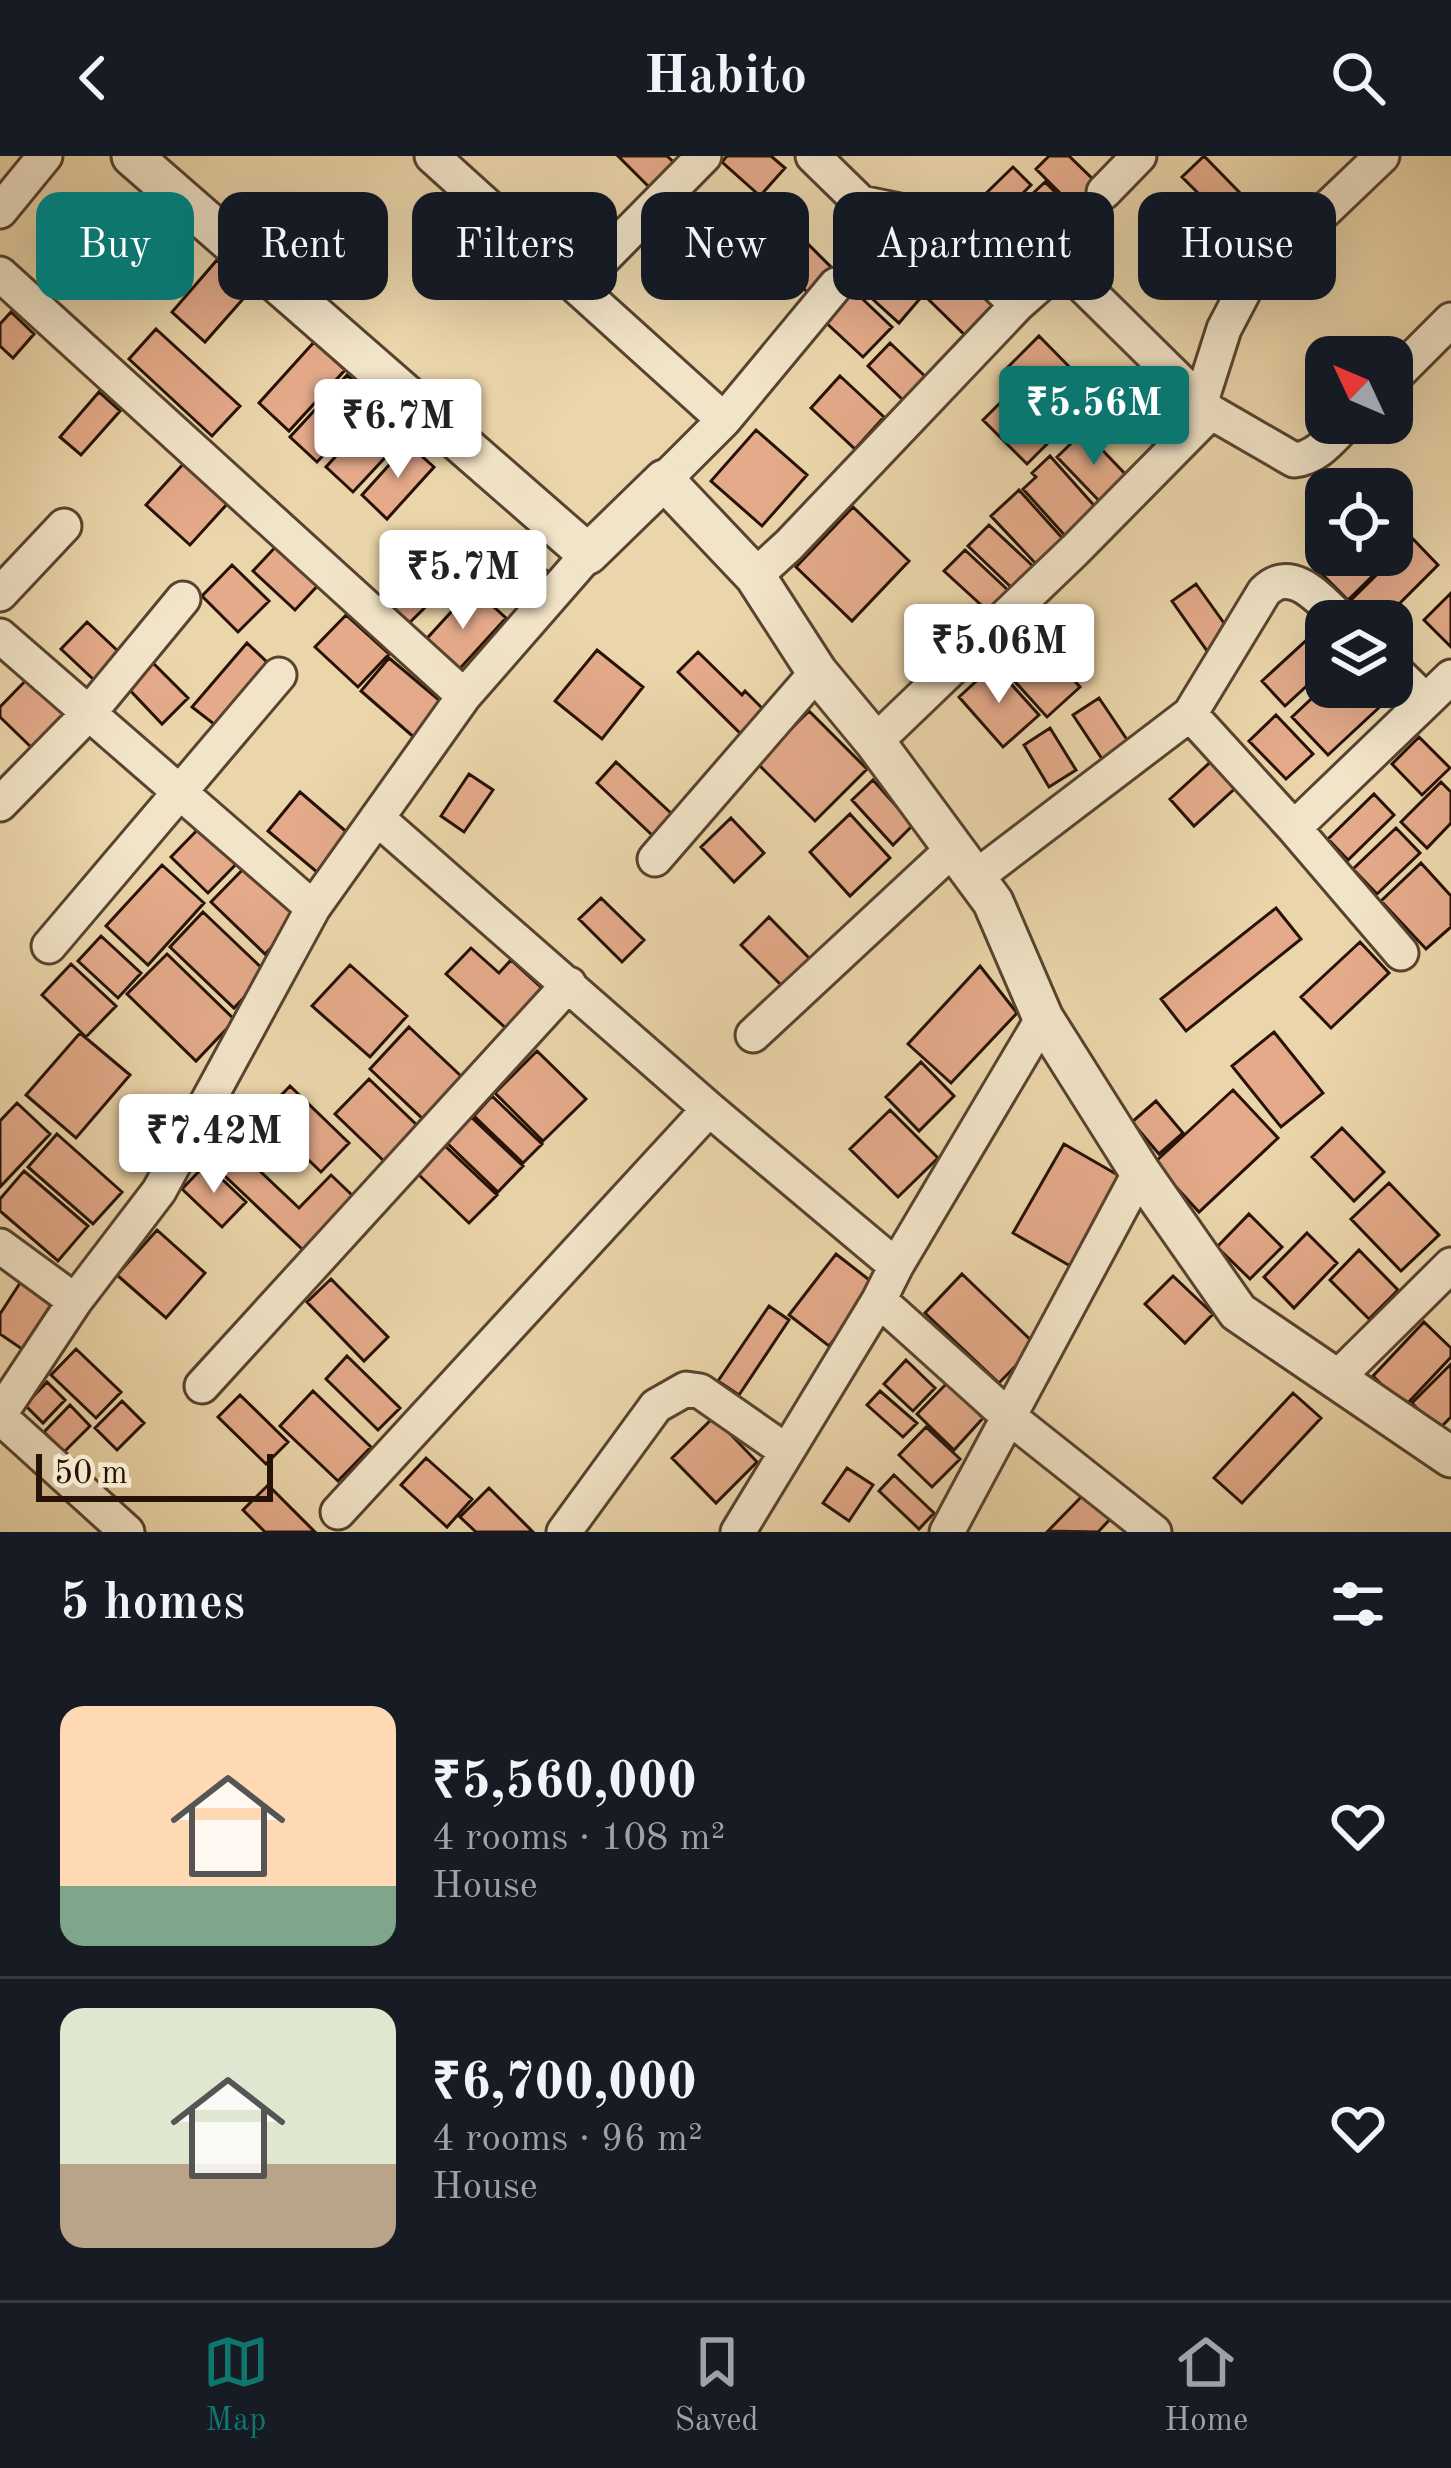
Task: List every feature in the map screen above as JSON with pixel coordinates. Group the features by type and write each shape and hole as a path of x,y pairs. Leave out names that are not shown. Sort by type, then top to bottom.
{"street":[{"path":"0,212 44,156"},
{"path":"132,156 588,554"},
{"path":"432,156 472,192"},
{"path":"813,156 861,202 919,215 1017,305"},
{"path":"1104,191 1138,156"},
{"path":"875,742 1076,550 1206,407 1225,329 1247,285 1382,156"},
{"path":"617,242 694,159"},
{"path":"755,576 1017,305 1063,265 1206,407 1294,460 1307,459 1326,444"},
{"path":"0,274 464,696"},
{"path":"127,1532 0,1416 76,1301 159,1191 314,908 464,696 588,554 724,420 833,289"},
{"path":"591,300 724,420"},
{"path":"1413,358 1451,320"},
{"path":"664,480 755,576 817,672 993,902 1043,1018 1140,1172 1238,1312 1451,1457"},
{"path":"0,594 64,526"},
{"path":"753,1035 965,862 1190,714 1274,582 1295,583 1320,600"},
{"path":"0,804 89,713 183,599"},
{"path":"0,636 314,908"},
{"path":"655,859 817,672"},
{"path":"49,946 279,675"},
{"path":"1294,828 1451,677"},
{"path":"1413,688 1426,701"},
{"path":"1190,714 1401,953"},
{"path":"377,818 896,1266"},
{"path":"202,1386 568,984"},
{"path":"737,1532 1043,1018"},
{"path":"338,1513 710,1108"},
{"path":"946,1532 1140,1172"},
{"path":"0,1246 76,1301"},
{"path":"1335,1380 1451,1265"},
{"path":"879,1300 1009,1416 1154,1532"},
{"path":"564,1532 656,1406 686,1389 700,1391 786,1451"}],"building":[{"path":"618,156 667,156 682,170 660,192 654,192"},
{"path":"727,156 771,156 785,168 764,192 756,192 722,162"},
{"path":"1049,156 1069,156 1100,186 1094,192 1059,192 1036,169"},
{"path":"1204,156 1239,192 1197,192 1182,177"},
{"path":"1013,167 1031,185 1024,192 987,192"},
{"path":"1045,182 1055,192 1034,192"},
{"path":"809,245 833,269 809,294"},
{"path":"217,260 218,300 242,300 205,342 172,312 182,300 194,300 194,287"},
{"path":"840,300 864,300 892,327 863,357 822,319"},
{"path":"874,300 919,300 899,323"},
{"path":"929,300 1002,300 1006,304 971,341"},
{"path":"11,312 34,334 13,358 0,346 0,324"},
{"path":"156,329 240,406 212,436 129,359"},
{"path":"1039,336 1096,394 1062,427 1006,369"},
{"path":"314,342 345,370 289,431 259,403"},
{"path":"890,343 930,381 907,404 868,366"},
{"path":"347,375 375,400 317,462 290,437"},
{"path":"840,376 884,417 855,449 811,408"},
{"path":"1150,385 1190,424 1162,453 1122,413"},
{"path":"1012,391 1056,435 1027,464 983,420"},
{"path":"99,392 120,411 81,455 60,437"},
{"path":"379,409 407,434 353,492 326,467"},
{"path":"756,430 807,475 762,526 711,481"},
{"path":"1084,431 1131,480 1104,506 1057,457"},
{"path":"408,444 434,467 387,519 362,495"},
{"path":"1050,456 1099,511 1068,539 1023,489"},
{"path":"184,463 228,503 190,545 146,505"},
{"path":"1019,490 1064,540 1037,565 991,516"},
{"path":"853,507 909,561 852,621 796,567"},
{"path":"989,525 1036,569 1015,591 968,546"},
{"path":"1413,539 1438,565 1403,600 1351,600 1375,576 1413,576"},
{"path":"280,542 322,581 295,610 253,571"},
{"path":"523,546 556,580 526,610 493,576"},
{"path":"965,550 1011,593 991,614 944,571"},
{"path":"419,557 448,585 401,631 372,603"},
{"path":"232,565 269,601 238,632 202,596"},
{"path":"1324,576 1372,576 1348,600"},
{"path":"1196,584 1234,637 1217,665 1172,601"},
{"path":"473,588 506,618 453,676 420,646"},
{"path":"1451,593 1451,647 1424,620"},
{"path":"346,615 389,654 358,687 315,647"},
{"path":"87,622 120,653 94,680 61,649"},
{"path":"1031,633 1080,687 1047,717 998,663"},
{"path":"1305,641 1305,687 1285,706 1262,681"},
{"path":"247,643 269,664 219,728 192,707"},
{"path":"597,650 643,687 602,739 555,701"},
{"path":"698,652 765,711 742,735 678,672"},
{"path":"389,658 445,705 416,739 361,691"},
{"path":"150,660 188,698 162,724 125,685"},
{"path":"994,665 1039,715 1003,747 959,697"},
{"path":"31,675 69,712 33,749 0,717 0,707"},
{"path":"1099,698 1134,750 1108,768 1073,715"},
{"path":"1305,705 1379,708 1328,755 1292,717"},
{"path":"809,711 867,769 815,821 757,763"},
{"path":"1276,715 1313,754 1286,779 1249,741"},
{"path":"1050,728 1076,770 1049,787 1024,745"},
{"path":"1419,737 1450,768 1422,795 1392,764"},
{"path":"1217,756 1242,782 1194,826 1170,799"},
{"path":"616,762 673,815 653,836 597,783"},
{"path":"469,774 493,790 464,832 441,816"},
{"path":"873,780 913,825 893,845 852,800"},
{"path":"1441,782 1451,792 1451,823 1427,848 1401,822"},
{"path":"300,792 356,840 324,878 268,831"},
{"path":"1374,794 1394,815 1348,860 1328,839"},
{"path":"850,814 890,858 850,896 810,852"},
{"path":"731,818 764,853 734,882 701,847"},
{"path":"205,822 242,858 208,893 171,857"},
{"path":"1396,828 1420,853 1377,894 1353,869"},
{"path":"252,860 305,912 265,954 211,902"},
{"path":"1421,863 1451,896 1451,927 1426,949 1381,901"},
{"path":"162,865 204,903 148,965 106,926"},
{"path":"601,898 644,940 622,962 579,919"},
{"path":"1276,908 1301,939 1186,1031 1161,999"},
{"path":"203,912 267,973 234,1008 170,947"},
{"path":"769,917 812,961 784,988 741,945"},
{"path":"101,936 141,973 118,998 78,961"},
{"path":"1360,942 1389,973 1331,1028 1301,997"},
{"path":"471,948 499,973 511,960 545,991 509,1031 446,974"},
{"path":"167,954 235,1020 196,1061 127,994"},
{"path":"71,964 116,1006 86,1037 42,995"},
{"path":"350,965 407,1016 370,1057 312,1006"},
{"path":"980,966 1017,1013 951,1083 908,1044"},
{"path":"409,1027 462,1077 423,1119 370,1069"},
{"path":"1274,1032 1323,1093 1281,1127 1232,1066"},
{"path":"80,1033 130,1075 76,1138 26,1095"},
{"path":"537,1051 586,1099 543,1141 495,1093"},
{"path":"921,1062 954,1096 919,1131 886,1097"},
{"path":"369,1079 421,1129 387,1164 335,1114"},
{"path":"290,1086 349,1143 321,1172 262,1115"},
{"path":"1233,1090 1278,1138 1199,1212 1154,1163"},
{"path":"492,1096 542,1144 523,1163 474,1116"},
{"path":"1156,1101 1183,1133 1159,1154 1132,1122"},
{"path":"17,1103 50,1134 0,1187 0,1121"},
{"path":"890,1110 938,1158 898,1197 850,1149"},
{"path":"471,1117 523,1166 498,1192 447,1143"},
{"path":"1342,1128 1384,1172 1354,1201 1312,1157"},
{"path":"57,1134 122,1192 93,1224 28,1167"},
{"path":"227,1140 299,1208 331,1175 354,1197 303,1250 208,1160"},
{"path":"1064,1144 1123,1178 1072,1267 1013,1233"},
{"path":"444,1145 497,1195 469,1223 418,1174"},
{"path":"206,1164 246,1202 222,1227 182,1189"},
{"path":"24,1171 88,1226 58,1261 0,1211 0,1199"},
{"path":"1389,1183 1439,1235 1401,1271 1351,1219"},
{"path":"1249,1214 1282,1247 1250,1279 1217,1247"},
{"path":"157,1230 205,1273 166,1318 117,1275"},
{"path":"1307,1233 1337,1263 1294,1308 1264,1277"},
{"path":"1359,1250 1398,1290 1369,1319 1330,1280"},
{"path":"836,1254 877,1286 829,1346 789,1315"},
{"path":"962,1274 1036,1345 999,1383 925,1313"},
{"path":"1173,1276 1213,1314 1185,1343 1145,1304"},
{"path":"331,1279 388,1337 364,1361 307,1302"},
{"path":"22,1280 54,1300 22,1349 0,1334 0,1314"},
{"path":"769,1306 789,1320 739,1395 718,1381"},
{"path":"1424,1322 1451,1348 1451,1357 1404,1407 1373,1376"},
{"path":"76,1349 121,1392 96,1418 51,1375"},
{"path":"347,1356 400,1408 378,1430 326,1379"},
{"path":"906,1360 935,1388 913,1411 884,1384"},
{"path":"1451,1364 1451,1417 1438,1430 1412,1403"},
{"path":"47,1382 65,1400 43,1423 25,1405"},
{"path":"947,1383 983,1418 954,1450 917,1414"},
{"path":"313,1391 371,1447 338,1481 280,1426"},
{"path":"880,1391 917,1423 903,1437 867,1405"},
{"path":"1293,1393 1321,1418 1242,1503 1214,1478"},
{"path":"240,1395 288,1442 266,1464 218,1417"},
{"path":"122,1401 144,1423 117,1450 95,1428"},
{"path":"70,1405 90,1426 64,1452 44,1432"},
{"path":"714,1417 757,1462 716,1503 672,1458"},
{"path":"926,1427 960,1459 932,1487 899,1455"},
{"path":"426,1458 472,1499 447,1527 401,1485"},
{"path":"847,1468 873,1485 849,1521 823,1503"},
{"path":"894,1475 934,1513 919,1529 879,1491"},
{"path":"268,1485 315,1532 265,1532 243,1510"},
{"path":"489,1488 533,1532 476,1532 460,1517"},
{"path":"1087,1491 1114,1515 1098,1532 1048,1531"}]}
